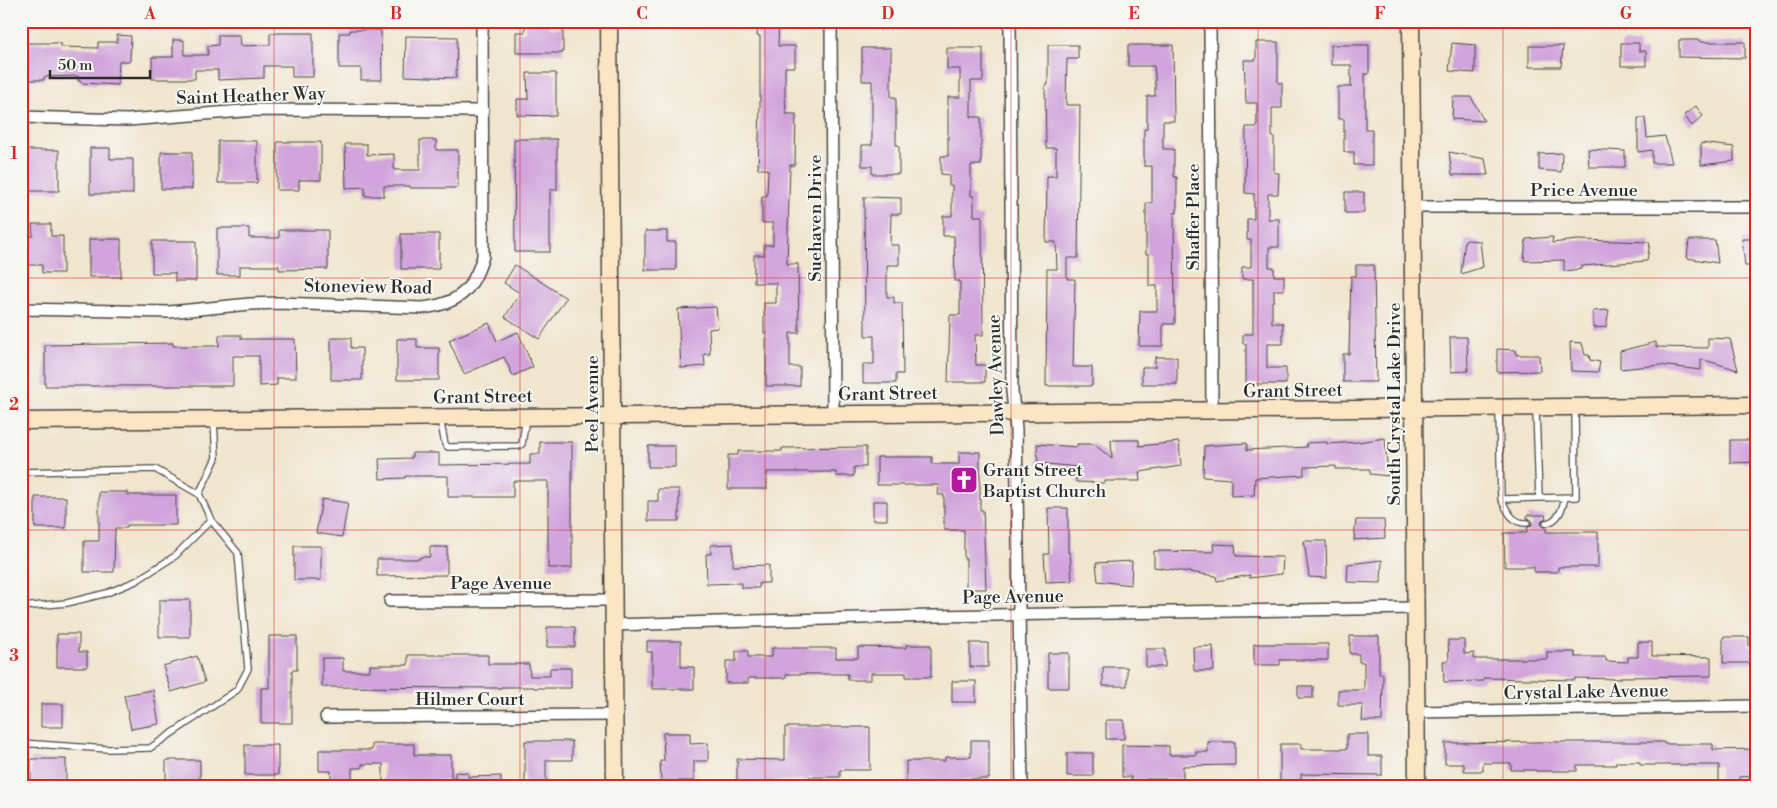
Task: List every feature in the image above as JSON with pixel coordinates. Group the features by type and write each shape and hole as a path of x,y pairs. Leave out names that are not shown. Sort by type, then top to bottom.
{"street":[{"name":"Stoneview Road","path":"21,309 169,312 278,302 422,308 440,306 457,298 470,287 483,256 482,21"},
{"name":"Peel Avenue","path":"609,21 612,625 615,787"},
{"name":"Suehaven Drive","path":"831,21 833,414"},
{"name":"Dawley Avenue","path":"1010,21 1012,391 1020,615 1022,787"},
{"name":"Shaffer Place","path":"1210,21 1212,412"},
{"name":"South Crystal Lake Drive","path":"1411,21 1417,787"},
{"name":"Saint Heather Way","path":"21,117 128,120 256,110 483,111"},
{"name":"Price Avenue","path":"1413,207 1756,207"},
{"name":"Grant Street","path":"21,421 1756,406"},
{"name":"Page Avenue","path":"390,600 612,600"},
{"name":"Page Avenue","path":"612,625 1415,608"},
{"name":"Crystal Lake Avenue","path":"1416,712 1756,706"},
{"name":"Hilmer Court","path":"326,717 613,715"}],"lane":[{"path":"1499,408 1501,499 1511,518 1522,524 1527,523"},
{"path":"1536,408 1539,498"},
{"path":"1501,499 1576,497 1575,408"},
{"path":"439,417 445,444 448,447 455,447 519,446 522,444 527,416"},
{"path":"199,494 216,458 214,419"},
{"path":"21,472 155,469 199,494 211,520 238,553 248,668 237,690 150,748 108,749 21,743"},
{"path":"1546,523 1550,523 1560,515 1565,498"},
{"path":"21,607 67,603 107,593 136,581 175,556 211,520"}],"building":[{"path":"525,21 550,21 550,28 563,28 563,53 516,53 516,32 525,32"},
{"path":"758,21 779,21 778,46 795,46 795,67 785,67 786,114 796,114 795,165 790,165 787,264 798,264 799,333 790,333 790,367 800,367 800,386 766,386 764,303 776,303 776,283 754,283 754,255 764,255 764,245 773,245 773,223 762,223 762,196 767,196 768,169 758,169 760,36 757,36"},
{"path":"350,30 381,30 382,80 361,80 361,68 339,68 339,33 350,33"},
{"path":"270,33 313,33 313,77 292,77 292,66 264,66 264,78 218,80 218,70 195,70 195,79 152,79 152,57 173,57 173,40 184,40 184,55 208,55 208,46 218,45 218,35 240,35 241,46 270,45"},
{"path":"117,35 131,36 130,61 119,61 118,85 81,83 81,81 78,81 78,76 44,77 44,80 21,80 21,43 61,43 61,47 98,48 98,42 117,42"},
{"path":"406,36 457,37 456,78 405,76"},
{"path":"1679,40 1745,42 1745,58 1679,57"},
{"path":"1256,42 1278,42 1278,83 1282,83 1282,108 1272,108 1274,173 1279,173 1278,194 1268,194 1268,219 1279,219 1279,247 1269,247 1269,267 1274,267 1274,276 1284,276 1284,290 1274,290 1274,301 1272,301 1272,323 1283,323 1283,344 1267,344 1267,368 1286,368 1286,384 1246,384 1246,344 1243,344 1243,334 1253,334 1253,279 1242,279 1242,267 1251,267 1251,240 1247,240 1247,219 1254,219 1254,194 1245,193 1246,127 1257,127 1257,103 1246,103 1244,60 1256,60"},
{"path":"1452,43 1475,45 1475,73 1449,71"},
{"path":"1621,43 1639,43 1639,51 1646,51 1646,66 1621,66"},
{"path":"1048,45 1078,45 1078,59 1067,59 1066,105 1080,105 1078,258 1067,258 1067,279 1075,279 1073,367 1092,367 1092,386 1046,386 1047,269 1057,269 1056,242 1046,242 1047,176 1056,176 1056,148 1046,148 1045,85 1048,85"},
{"path":"1128,45 1173,45 1174,121 1163,121 1163,149 1174,149 1174,177 1177,177 1177,213 1174,213 1175,324 1163,324 1163,346 1139,346 1140,311 1157,311 1157,286 1149,286 1149,254 1146,254 1146,203 1152,203 1152,166 1144,166 1144,129 1147,129 1147,96 1155,96 1155,76 1154,66 1128,66"},
{"path":"1331,45 1369,45 1369,74 1365,74 1365,129 1372,129 1372,165 1354,165 1354,152 1344,152 1344,119 1338,119 1338,87 1351,87 1351,65 1331,65"},
{"path":"1529,46 1563,46 1561,67 1529,67"},
{"path":"862,48 891,48 891,97 896,97 896,145 899,145 899,174 872,174 872,166 862,166 862,145 872,145 872,81 862,81"},
{"path":"947,48 983,48 983,81 971,81 971,117 981,117 981,165 971,165 971,196 974,196 974,216 982,216 983,335 975,335 976,365 985,365 985,382 948,382 950,315 960,315 960,281 955,281 954,236 943,236 943,216 952,216 952,185 949,185 949,175 941,174 941,156 948,156 948,97 960,97 960,69 947,69"},
{"path":"527,73 556,73 556,116 517,115 517,99 528,99"},
{"path":"1453,97 1471,97 1484,121 1452,119"},
{"path":"1696,106 1703,116 1692,126 1684,115"},
{"path":"1638,118 1645,118 1647,138 1665,136 1672,163 1652,163 1652,150 1638,152"},
{"path":"514,139 557,139 557,190 550,190 550,252 515,252"},
{"path":"420,140 436,140 436,150 458,150 458,188 384,186 384,196 365,196 365,187 346,188 345,144 367,144 367,155 394,154 394,170 420,170"},
{"path":"218,141 257,141 257,183 218,183"},
{"path":"277,142 321,142 321,180 299,180 299,190 277,190"},
{"path":"1701,143 1734,147 1734,161 1701,165"},
{"path":"90,148 110,148 110,159 133,159 133,194 90,194"},
{"path":"1588,149 1625,151 1625,167 1589,167"},
{"path":"22,150 59,150 59,191 22,191"},
{"path":"161,152 192,152 192,189 161,189"},
{"path":"1449,152 1485,159 1488,175 1452,175"},
{"path":"1562,153 1561,172 1539,170 1539,154"},
{"path":"1345,192 1364,192 1364,213 1345,213"},
{"path":"864,197 901,198 901,214 891,214 890,245 899,245 899,265 887,265 887,297 894,297 894,303 902,303 903,374 896,374 896,383 863,383 863,364 874,364 874,336 865,336"},
{"path":"32,224 51,224 51,236 63,236 63,273 42,273 42,265 21,265 21,236 33,236"},
{"path":"217,228 249,228 249,238 279,238 279,230 328,230 328,269 279,270 279,266 240,266 240,275 217,275"},
{"path":"645,231 667,231 667,242 676,242 676,270 645,270"},
{"path":"401,234 439,234 439,269 401,269"},
{"path":"1553,237 1552,243 1577,240 1650,242 1647,261 1582,266 1582,269 1564,271 1564,260 1524,261 1526,239"},
{"path":"89,239 121,239 121,277 89,277"},
{"path":"1742,239 1756,239 1756,266 1745,266"},
{"path":"1465,240 1480,241 1483,267 1461,274"},
{"path":"1689,240 1715,240 1718,263 1687,258"},
{"path":"152,241 196,241 196,281 175,281 175,273 152,273"},
{"path":"515,265 566,298 539,339 505,317 520,293 504,283"},
{"path":"1356,265 1374,265 1376,382 1343,382 1343,354 1349,354 1351,276 1356,276"},
{"path":"716,307 718,328 709,329 710,354 704,354 705,366 681,368 678,309"},
{"path":"1609,310 1606,327 1593,328 1593,311"},
{"path":"489,323 497,341 518,332 533,367 513,376 504,357 464,374 449,340"},
{"path":"219,335 241,335 241,339 295,339 296,378 277,378 277,385 259,386 259,356 233,356 233,386 45,386 45,345 173,343 173,346 219,346"},
{"path":"1450,337 1467,337 1468,371 1451,372"},
{"path":"331,338 351,338 351,348 362,348 362,380 331,380"},
{"path":"1708,338 1730,339 1738,370 1701,359 1701,370 1660,365 1620,369 1620,351 1656,342 1656,347 1708,348"},
{"path":"397,339 417,339 417,348 439,348 439,380 397,380"},
{"path":"1570,342 1582,343 1585,355 1589,355 1590,360 1600,362 1598,372 1571,371"},
{"path":"1497,349 1516,350 1516,355 1539,355 1540,371 1497,372"},
{"path":"1155,357 1177,357 1177,384 1142,384 1142,367 1155,367"},
{"path":"1385,438 1388,476 1370,474 1370,469 1336,469 1336,466 1304,467 1304,475 1255,478 1254,495 1231,496 1231,479 1203,477 1204,446 1247,443 1247,450 1307,447 1306,443 1327,442 1327,444"},
{"path":"1111,440 1139,440 1139,446 1179,442 1181,466 1139,472 1140,481 1105,481 1105,483 1076,482 1077,467 1038,463 1037,444 1077,447 1077,444 1094,444 1112,459"},
{"path":"1730,440 1756,440 1756,462 1730,463"},
{"path":"540,442 572,442 572,568 548,568 548,481 513,481 513,497 448,497 448,476 405,476 405,478 380,479 379,459 412,458 412,453 439,453 439,465 530,464 530,454 540,454"},
{"path":"648,446 675,446 675,467 648,467"},
{"path":"866,447 866,467 854,467 854,476 836,476 836,472 767,472 767,489 728,489 728,455 738,455 738,451 782,451 782,448"},
{"path":"959,452 980,452 980,510 983,510 986,589 966,589 964,530 944,530 944,495 938,495 939,485 877,485 877,457 932,457 932,464 959,464"},
{"path":"658,489 679,489 679,521 648,521 648,501 658,501"},
{"path":"99,492 127,492 127,495 176,495 176,525 127,525 127,528 115,528 114,572 84,572 84,541 99,541"},
{"path":"35,497 66,497 66,528 35,528"},
{"path":"322,499 348,503 342,537 316,533"},
{"path":"873,501 887,501 887,520 873,520"},
{"path":"1048,508 1068,508 1068,553 1070,553 1072,581 1046,582 1044,554 1049,554"},
{"path":"1527,515 1545,515 1546,518 1542,520 1541,524 1546,528 1546,532 1598,532 1598,567 1558,567 1558,572 1534,572 1534,567 1505,567 1504,533 1527,533 1527,528 1532,523 1527,518"},
{"path":"1356,520 1384,520 1385,538 1354,540"},
{"path":"1304,541 1326,541 1327,578 1309,577"},
{"path":"733,544 733,566 769,565 769,583 759,583 759,588 741,588 741,583 707,584 706,554 711,554 711,545"},
{"path":"1213,544 1235,545 1236,556 1283,557 1282,574 1249,578 1250,575 1217,581 1216,576 1154,567 1154,551 1214,552"},
{"path":"294,546 321,546 321,580 294,580"},
{"path":"430,547 447,547 447,575 377,576 377,559 420,559 420,557 430,557"},
{"path":"1382,560 1381,583 1347,582 1348,564"},
{"path":"1132,561 1131,585 1098,581 1096,563"},
{"path":"159,600 190,600 190,637 159,637"},
{"path":"547,627 575,627 575,647 547,647"},
{"path":"57,634 79,634 79,652 87,652 87,667 57,667"},
{"path":"269,636 297,636 297,670 292,670 292,723 261,723 261,688 269,688"},
{"path":"1350,636 1379,636 1379,674 1383,674 1382,721 1362,721 1363,705 1338,705 1338,690 1364,690 1364,662 1359,662 1359,654 1350,654"},
{"path":"1723,637 1749,637 1749,646 1756,646 1756,663 1723,663"},
{"path":"1448,640 1464,640 1464,654 1474,653 1474,659 1547,659 1547,652 1575,652 1575,657 1606,657 1606,661 1628,662 1628,657 1638,657 1638,642 1652,642 1652,656 1711,657 1711,676 1621,677 1621,679 1575,678 1575,680 1484,678 1484,681 1444,682 1443,661 1449,661"},
{"path":"647,641 681,641 681,667 694,667 694,689 652,689 652,652 647,652"},
{"path":"970,643 988,643 988,667 970,667"},
{"path":"1254,644 1328,644 1328,660 1280,660 1280,665 1254,665"},
{"path":"906,645 931,645 931,677 906,677 906,673 871,673 871,680 848,680 848,674 786,674 786,678 748,678 748,683 726,683 726,661 736,661 736,651 748,651 748,657 772,657 772,648 836,648 836,658 858,658 858,647 906,648"},
{"path":"1213,646 1214,671 1194,671 1193,647"},
{"path":"1146,649 1165,649 1165,667 1146,667"},
{"path":"1048,653 1069,653 1069,688 1048,688"},
{"path":"408,655 488,655 488,664 529,664 530,676 550,676 550,668 571,668 571,688 322,687 322,658 343,658 343,671 370,671 370,665 408,665"},
{"path":"197,656 205,682 171,692 163,666"},
{"path":"1103,667 1127,667 1127,686 1103,686"},
{"path":"952,681 976,681 976,702 952,702"},
{"path":"1298,686 1313,686 1313,698 1298,698"},
{"path":"153,690 159,724 131,729 124,695"},
{"path":"41,704 63,704 63,727 41,727"},
{"path":"1106,720 1124,720 1124,739 1106,739"},
{"path":"785,727 870,727 870,770 840,770 840,777 809,777 809,780 771,781 771,784 737,784 737,759 785,760"},
{"path":"663,733 690,733 690,744 708,743 708,761 694,761 694,781 661,781 660,761 664,761"},
{"path":"1347,734 1368,734 1368,756 1382,756 1382,775 1301,774 1301,781 1280,781 1280,744 1301,744 1301,749 1347,749"},
{"path":"971,740 989,740 989,779 964,779 964,783 906,783 906,761 945,761 945,757 971,757"},
{"path":"525,741 572,741 572,760 546,760 546,787 525,787"},
{"path":"1208,742 1235,742 1235,765 1183,766 1183,779 1147,779 1147,782 1131,782 1131,777 1122,777 1122,745 1169,746 1169,755 1196,755 1196,752 1208,752"},
{"path":"1664,742 1664,744 1713,744 1713,750 1756,749 1756,776 1739,777 1739,787 1719,787 1719,765 1640,765 1640,762 1616,762 1616,765 1577,765 1577,771 1536,771 1511,770 1511,763 1483,763 1483,771 1464,771 1464,764 1445,764 1445,743"},
{"path":"372,744 414,744 414,755 451,755 451,777 455,777 455,772 468,773 468,777 501,776 501,787 447,786 447,781 414,781 414,787 404,787 404,782 383,782 383,764 362,764 362,768 352,768 352,782 331,782 331,771 319,771 319,750 372,750"},
{"path":"245,745 278,745 278,775 245,775"},
{"path":"1067,753 1093,753 1093,776 1067,776"},
{"path":"31,759 66,759 66,787 31,787"},
{"path":"166,760 200,760 200,787 166,787"}],"place":[{"name":"Grant Street Baptist Church","path":"964,480"}]}
